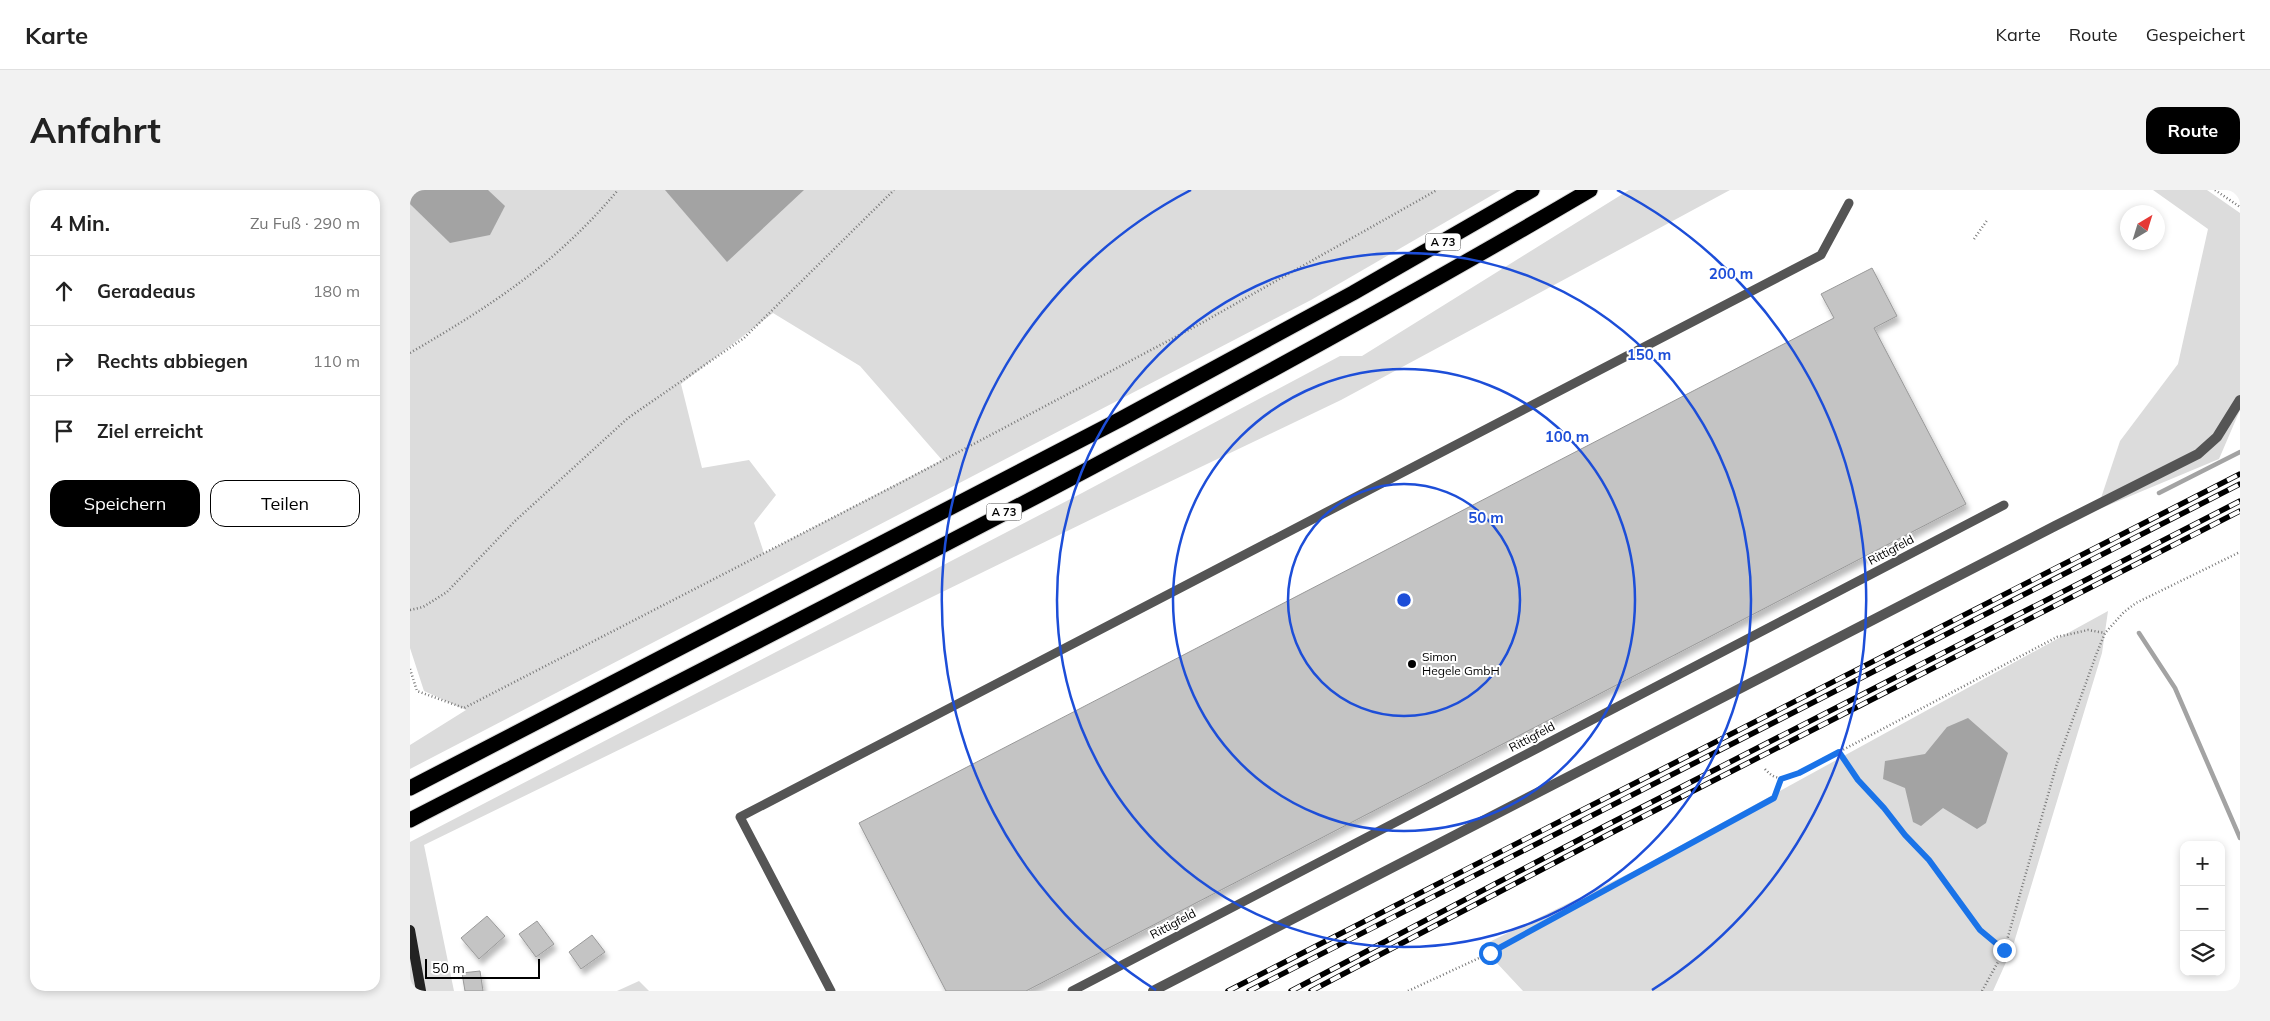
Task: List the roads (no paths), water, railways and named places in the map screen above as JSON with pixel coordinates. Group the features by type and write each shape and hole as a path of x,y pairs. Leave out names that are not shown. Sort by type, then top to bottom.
{"highway":[{"name":"A 73","path":"410,788 1121,419 1353,293 1532,190"},
{"name":"A 73","path":"410,820 977,527 1269,372 1590,190"}],"street":[{"path":"1153,991 2198,454 2216,438 2240,400"},
{"path":"410,930 421,991"}],"lane":[{"path":"831,991 740,817 1821,255 1849,203"},
{"name":"Rittigfeld","path":"1072,991 2004,505"}],"waterway":[{"path":"2159,493 2240,452"},
{"path":"2139,633 2175,688 2240,838"}],"railway":[{"path":"1228,991 2240,474"},
{"path":"1249,991 2240,484"},
{"path":"1291,991 1607,825 2240,501"},
{"path":"1311,991 1615,831 2240,511"}],"place":[{"name":"Simon Hegele GmbH","path":"1412,664"}]}
